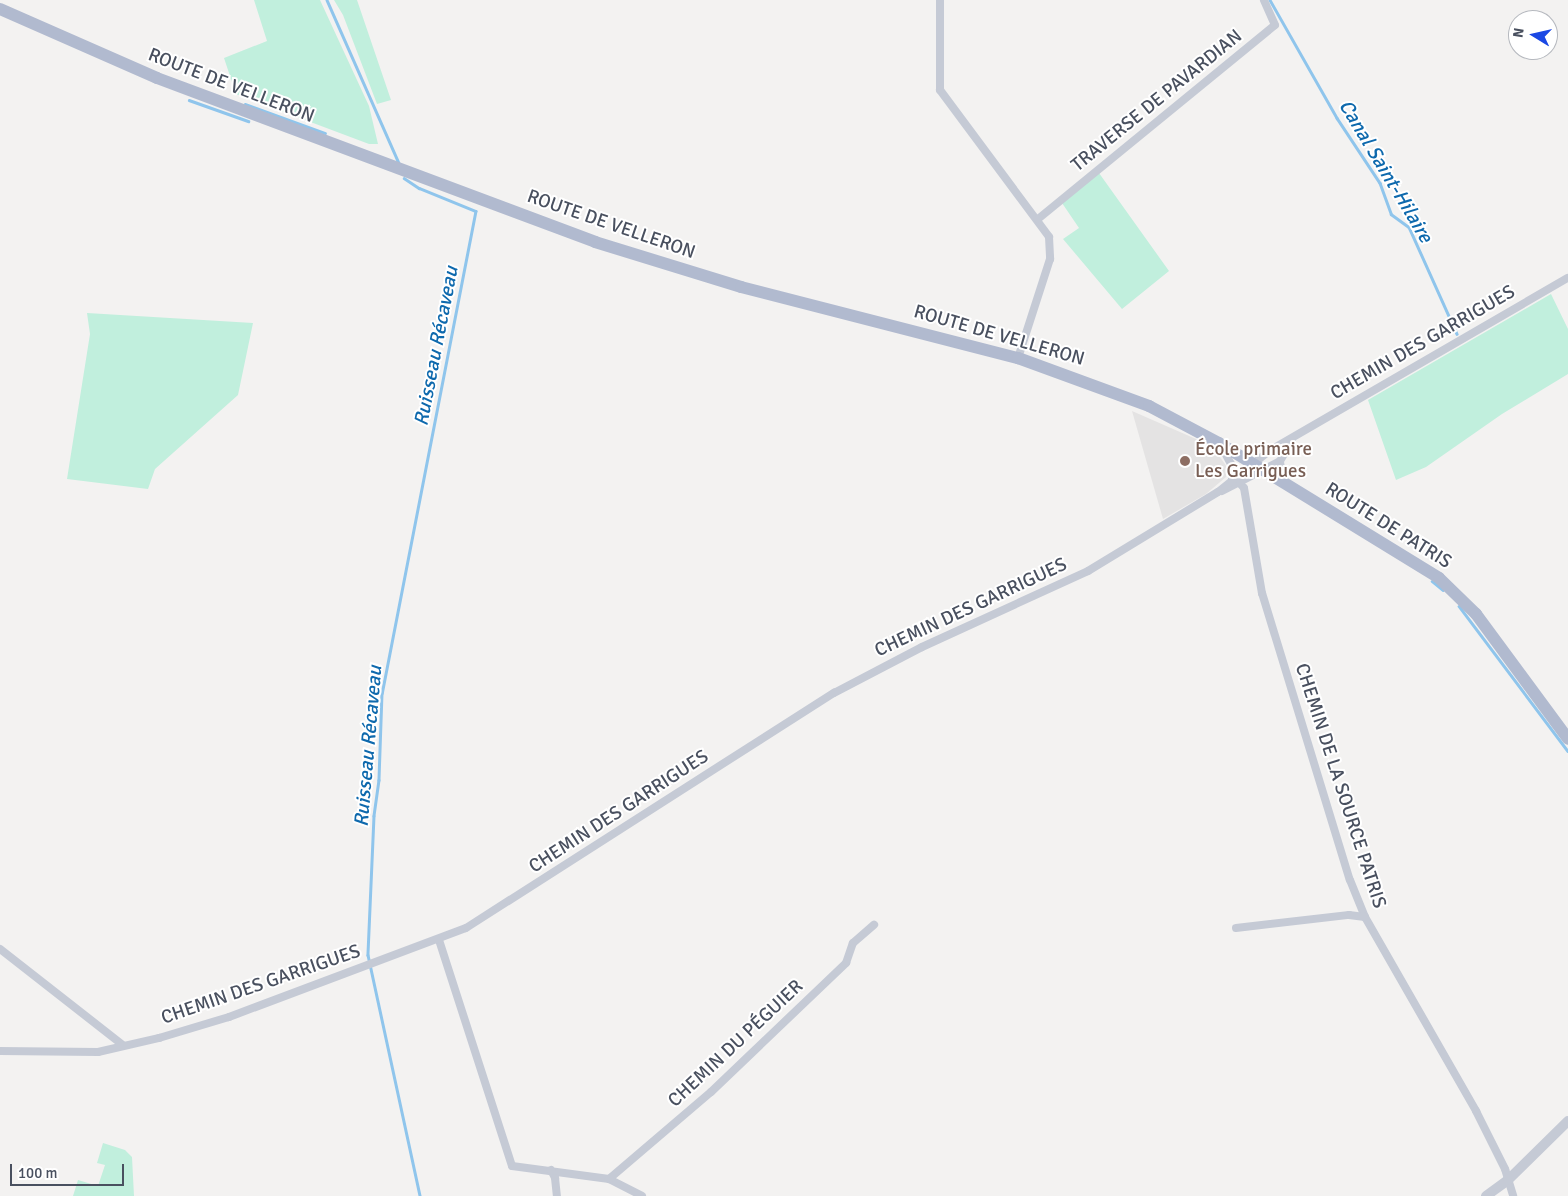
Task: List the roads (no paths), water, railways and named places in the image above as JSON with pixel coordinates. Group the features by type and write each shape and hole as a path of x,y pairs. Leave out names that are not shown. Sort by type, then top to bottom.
{"main road":[{"name":"ROUTE DE VELLERON","path":"0,9 157,78 591,240 741,286 1018,358 1140,402 1219,443"},
{"name":"ROUTE DE PATRIS","path":"1219,443 1284,484 1417,562 1445,583 1480,619 1568,739"}],"street":[{"path":"940,0 940,90 1038,219 1049,237 1050,259 1018,358"},
{"name":"TRAVERSE DE PAVARDIAN","path":"1038,219 1275,26 1264,0"},
{"name":"CHEMIN DES GARRIGUES","path":"0,1051 98,1052 229,1017 439,940 484,919 834,693 922,647 1088,571 1218,492 1253,464 1295,438 1568,278"},
{"name":"CHEMIN DES GARRIGUES","path":"1218,492 1242,483 1280,461 1295,438"},
{"path":"1219,443 1231,464 1233,479 1242,483"},
{"path":"1280,461 1284,484"},
{"name":"CHEMIN DE LA SOURCE PATRIS","path":"1242,483 1262,593 1350,880 1365,917 1476,1112 1508,1180 1513,1196"},
{"path":"1236,928 1349,916 1365,917"},
{"name":"CHEMIN DU PÉGUIER","path":"609,1179 711,1092 846,963 853,943 874,925"},
{"path":"439,940 509,1161 521,1169 551,1170 609,1179 642,1196"},
{"path":"0,949 123,1045"},
{"path":"1486,1196 1508,1180 1568,1121"},
{"path":"551,1170 556,1178 557,1196"}],"waterway":[{"path":"327,0 399,163"},
{"name":"Canal Saint-Hilaire","path":"1270,0 1337,118 1380,183 1391,214 1409,227 1457,334"},
{"path":"189,100 248,121"},
{"path":"245,104 325,133"},
{"name":"Ruisseau Récaveau","path":"404,178 419,188 476,211 382,693 379,780 374,816 368,955 420,1196"},
{"path":"1432,581 1443,590"},
{"path":"1459,606 1568,751"}],"place":[{"name":"École primaire Les Garrigues","path":"1185,461"}]}
